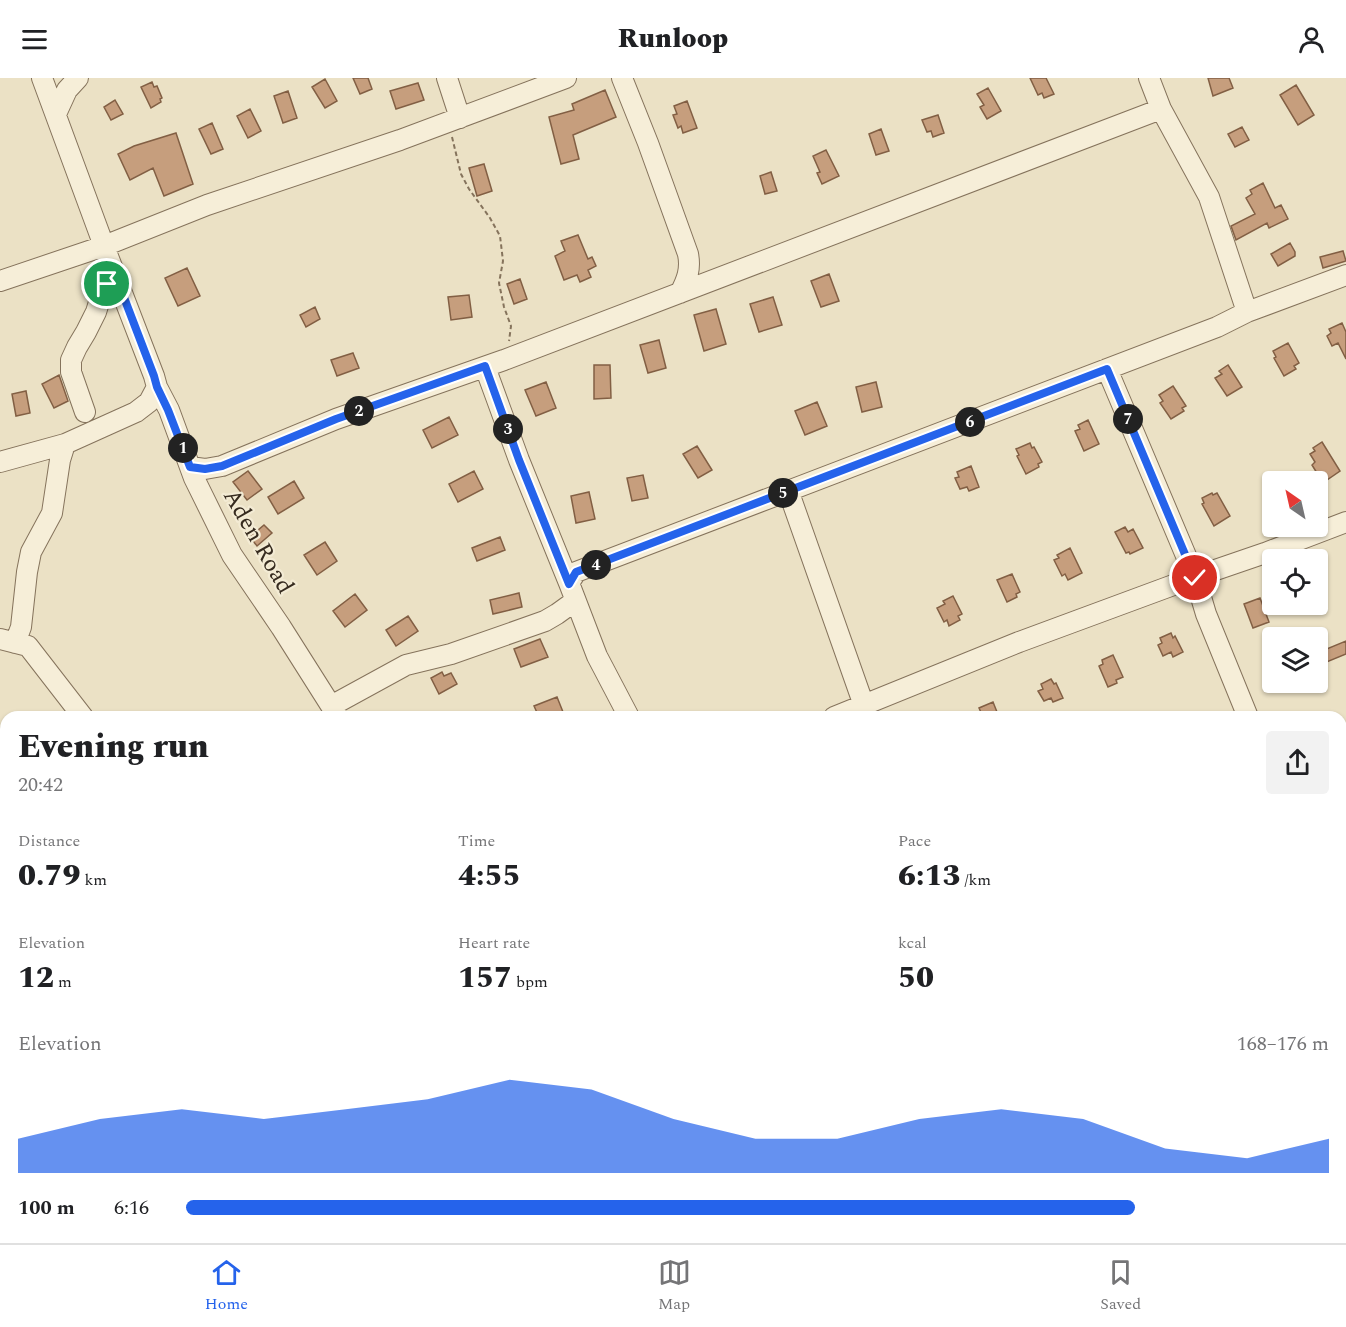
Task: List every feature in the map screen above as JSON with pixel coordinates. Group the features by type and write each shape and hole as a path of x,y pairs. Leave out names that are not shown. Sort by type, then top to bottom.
{"street":[{"name":"Aden Road","path":"42,78 157,387 190,467 232,555 334,711"},
{"path":"56,114 67,90 78,78"},
{"path":"447,78 455,120"},
{"path":"0,281 104,246 207,205 400,140 566,78"},
{"path":"622,78 688,254 691,267 680,293"},
{"path":"1149,78 1161,109 1209,197 1247,312"},
{"path":"190,467 205,469 222,466 336,419 504,360 1161,109"},
{"path":"85,412 71,372 71,360 96,312 101,296 115,274"},
{"path":"337,711 406,665 451,654 545,621 557,614 572,592 576,572 1218,327 1247,312 1346,275"},
{"path":"485,366 519,460 597,656 626,711"},
{"path":"1107,369 1195,578 1206,614 1246,711"},
{"path":"0,462 65,444 136,412 149,402 157,387"},
{"path":"7,641 21,627 31,552 52,513 60,460 65,444"},
{"path":"788,490 866,711 1019,642 1346,522"},
{"path":"7,641 28,646 79,711"}],"path":[{"path":"455,120 452,140 461,174 500,236 503,261 499,283 511,326 504,360"}],"building":[{"path":"353,78 368,78 372,89 360,94"},
{"path":"1030,78 1046,78 1054,94 1044,98 1042,93 1038,95"},
{"path":"1208,78 1229,78 1233,88 1213,96"},
{"path":"325,79 337,101 325,108 312,87"},
{"path":"152,82 154,87 157,86 162,98 161,102 151,108 141,87"},
{"path":"418,83 424,100 396,109 390,91"},
{"path":"1296,85 1314,115 1298,125 1280,95"},
{"path":"988,88 1001,111 987,119 980,107 984,105 977,94"},
{"path":"605,90 616,117 573,135 579,159 561,164 549,117 574,110 572,104"},
{"path":"288,91 297,118 283,123 274,96"},
{"path":"115,100 123,114 111,120 104,107"},
{"path":"687,101 697,128 683,133 681,126 678,128 673,115 677,114 674,106"},
{"path":"250,109 261,131 248,138 237,116"},
{"path":"938,115 944,133 933,137 931,131 927,132 922,120"},
{"path":"212,123 223,149 211,154 199,129"},
{"path":"1242,127 1249,140 1235,147 1228,134"},
{"path":"881,129 889,151 876,155 869,134"},
{"path":"176,133 193,184 164,196 153,168 130,180 118,154 134,146"},
{"path":"826,150 839,176 822,184 813,156"},
{"path":"484,164 492,191 477,196 469,168"},
{"path":"771,172 777,191 765,194 760,176"},
{"path":"1263,183 1275,208 1281,205 1288,219 1269,228 1267,223 1236,240 1231,226 1255,214 1246,198 1252,194 1250,190"},
{"path":"578,235 588,259 592,257 596,266 588,270 591,277 580,282 577,275 564,280 555,256 565,251 561,241"},
{"path":"1290,243 1295,256 1278,266 1271,254"},
{"path":"1343,251 1346,261 1323,268 1320,257"},
{"path":"187,268 200,296 178,306 165,278"},
{"path":"829,274 839,301 821,307 811,281"},
{"path":"520,279 527,299 514,304 507,284"},
{"path":"469,295 472,317 451,320 448,297"},
{"path":"773,297 782,325 759,332 750,304"},
{"path":"315,307 320,319 306,327 300,315"},
{"path":"716,309 726,344 704,351 694,315"},
{"path":"1342,323 1346,332 1346,359 1338,343 1332,346 1327,336 1331,333 1329,329"},
{"path":"659,340 666,368 648,373 640,345"},
{"path":"1288,343 1299,363 1294,366 1296,369 1284,376 1274,358 1276,357 1273,351"},
{"path":"353,353 359,368 337,376 331,360"},
{"path":"594,365 610,365 611,398 594,399"},
{"path":"1228,365 1242,387 1227,396 1215,378 1222,374 1219,371"},
{"path":"59,375 68,401 54,408 42,384"},
{"path":"546,382 556,408 536,416 525,390"},
{"path":"876,382 882,407 862,412 856,387"},
{"path":"1173,386 1186,406 1182,408 1184,411 1171,419 1160,403 1163,401 1159,395"},
{"path":"26,391 30,413 16,416 12,394"},
{"path":"817,402 827,426 805,435 795,411"},
{"path":"449,417 458,435 432,448 423,430"},
{"path":"1088,420 1099,444 1084,451 1075,431 1080,429 1078,425"},
{"path":"1322,442 1340,471 1328,479 1328,471 1316,471 1312,465 1315,462 1310,454 1315,451 1313,448"},
{"path":"1030,443 1042,462 1038,464 1039,467 1026,474 1016,449"},
{"path":"697,446 712,470 698,478 683,454"},
{"path":"971,466 979,487 969,491 967,487 960,489 955,478 959,477 957,472"},
{"path":"248,471 262,489 247,500 233,482"},
{"path":"474,471 483,489 458,502 449,484"},
{"path":"643,475 648,498 632,501 627,478"},
{"path":"294,481 304,498 278,514 268,497"},
{"path":"589,492 595,519 576,523 571,496"},
{"path":"1212,493 1213,495 1217,493 1230,516 1214,526 1202,504 1204,503 1202,498"},
{"path":"264,525 272,533 257,546 250,537"},
{"path":"1125,527 1128,532 1133,529 1143,548 1130,554 1126,553 1115,532"},
{"path":"500,537 505,550 477,561 472,548"},
{"path":"325,542 337,561 317,575 304,555"},
{"path":"1070,548 1082,573 1068,580 1065,574 1062,576 1054,560 1059,558 1057,555"},
{"path":"1012,574 1020,592 1016,594 1017,597 1007,602 997,580"},
{"path":"519,593 522,607 493,614 490,600"},
{"path":"355,594 367,610 345,627 333,611"},
{"path":"953,596 962,614 958,616 960,620 949,626 947,620 944,622 937,608 945,604 943,601"},
{"path":"1260,598 1262,615 1266,615 1269,622 1253,628 1244,604"},
{"path":"408,616 418,631 396,646 386,630"},
{"path":"1171,633 1183,652 1173,657 1171,652 1163,656 1158,645 1162,643 1160,638"},
{"path":"540,639 548,657 521,667 514,649"},
{"path":"1346,641 1346,654 1328,661 1328,648"},
{"path":"1113,655 1123,677 1108,687 1099,666 1103,664 1102,660"},
{"path":"442,672 444,676 451,673 457,684 439,694 431,678"},
{"path":"1051,679 1054,684 1056,683 1063,698 1053,702 1051,698 1044,701 1038,691 1043,689 1041,684"},
{"path":"557,697 563,711 536,711 534,706"},
{"path":"993,702 997,711 980,711 979,708"}],"route":[{"path":"107,284 115,274 190,467 205,469 222,466 336,419 485,366 519,460 569,584 576,572 1107,369 1195,578"}]}
